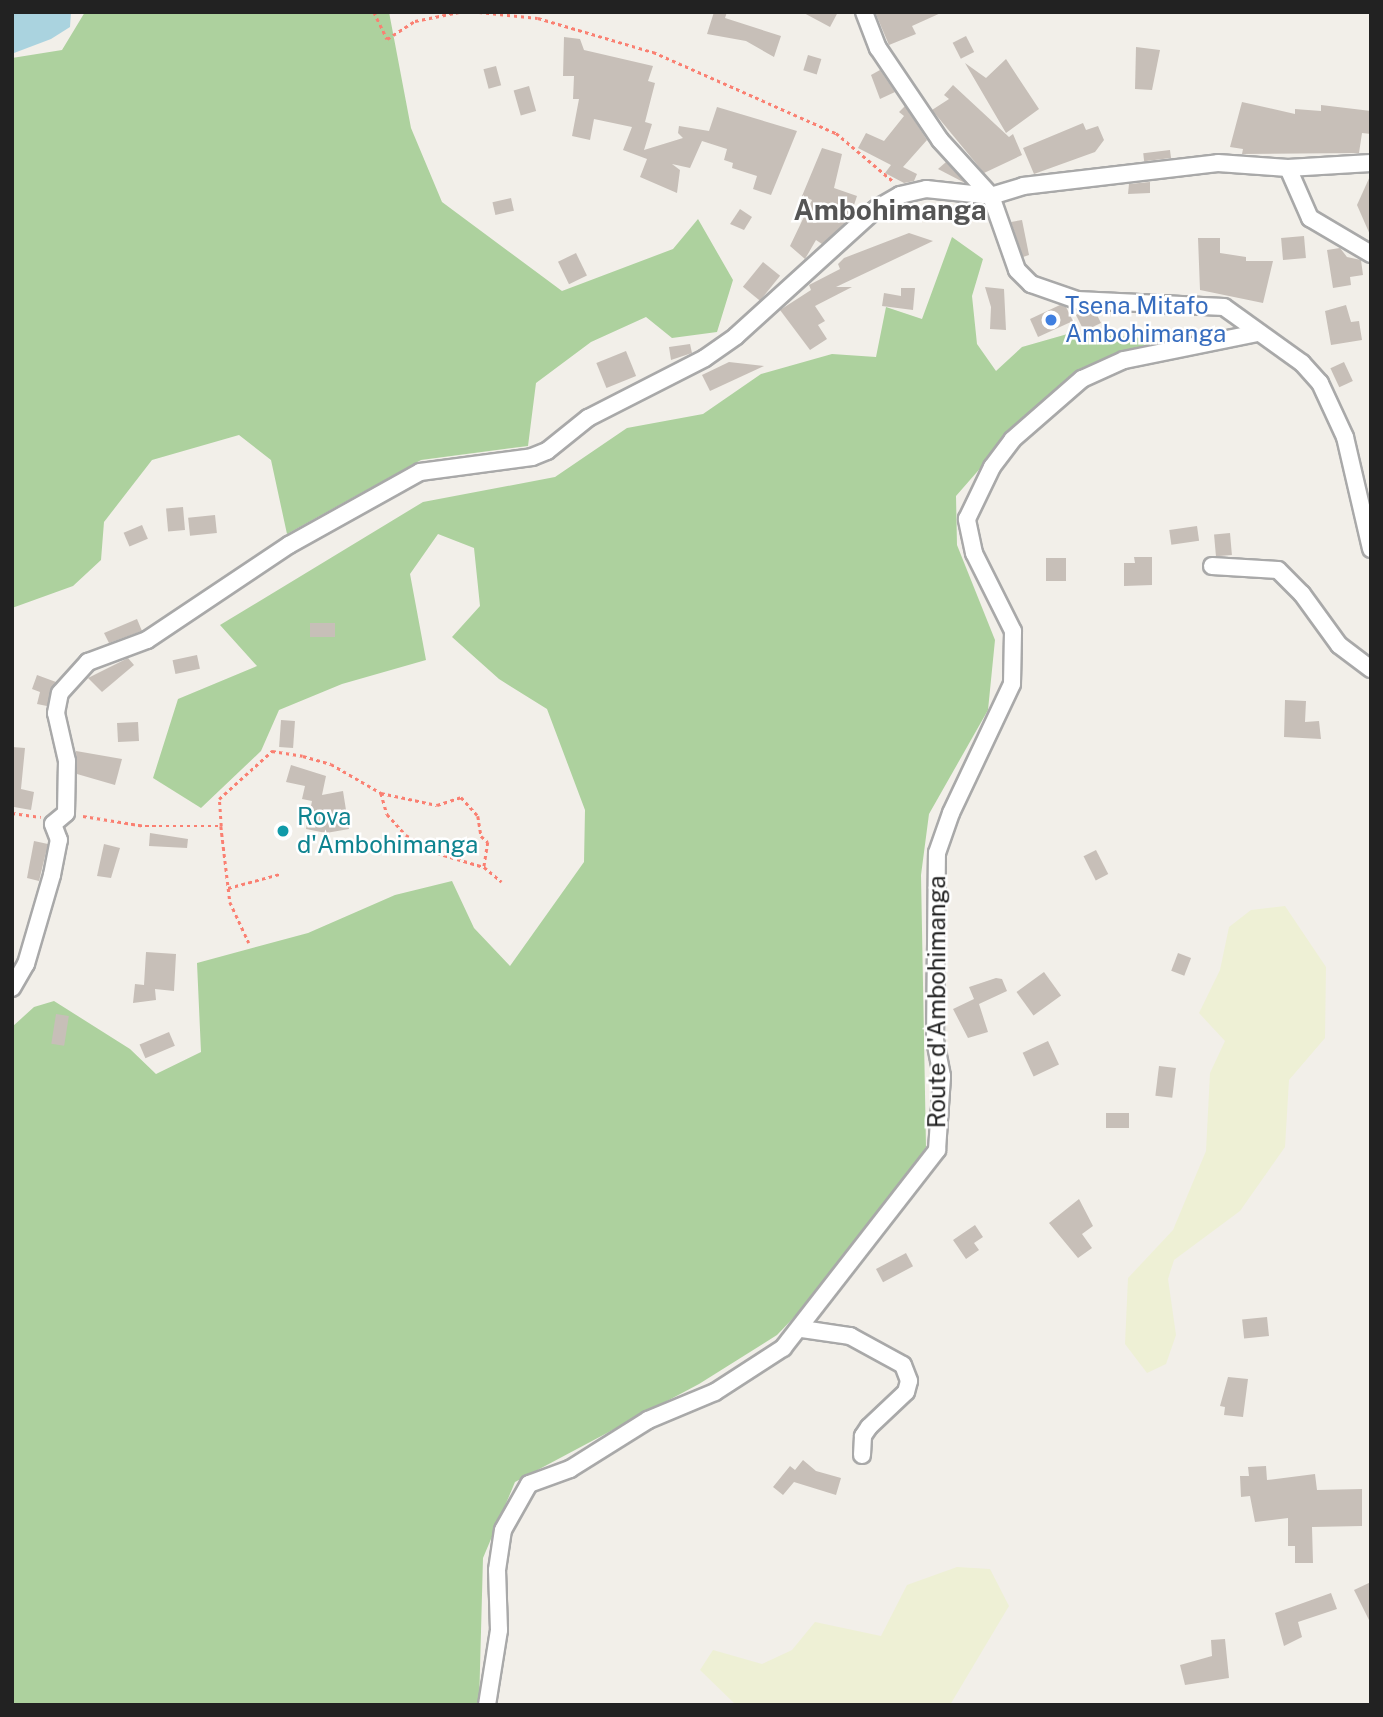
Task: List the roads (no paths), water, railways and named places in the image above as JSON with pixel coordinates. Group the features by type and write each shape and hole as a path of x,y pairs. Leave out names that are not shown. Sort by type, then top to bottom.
{"street":[{"path":"864,12 878,48 940,140 990,196 1017,270 1031,284 1077,300 1224,307 1257,333 1277,343 1320,383 1345,437 1371,549"},
{"path":"12,988 26,964 52,875 59,840 53,824 66,813 67,761 56,713 60,693 88,663 153,636 289,545 421,472 532,457 547,451 588,418 705,358 736,336 876,209 900,195 926,189 990,196 1023,186 1218,163 1288,168 1371,163"},
{"path":"1288,168 1310,218 1371,254"},
{"name":"Route d'Ambohimanga","path":"487,1705 499,1630 496,1570 503,1530 529,1484 570,1469 648,1420 715,1392 783,1348 802,1329 818,1300 937,1150 942,1076 934,1040 937,853 951,813 1012,684 1013,631 974,553 967,519 976,498 1012,440 1082,379 1124,360 1257,333"},
{"path":"1212,566 1278,570 1339,645 1371,669"},
{"path":"802,1329 850,1336 903,1365 909,1381 906,1392 869,1427 863,1436 862,1455"}],"water":[{"path":"12,12 71,12 70,27 51,39 14,53"}],"place":[{"name":"Tsena Mitafo Ambohimanga","path":"1051,320"},
{"name":"Rova d'Ambohimanga","path":"283,831"}],"district":[{"name":"Ambohimanga","path":"890,210"}]}
